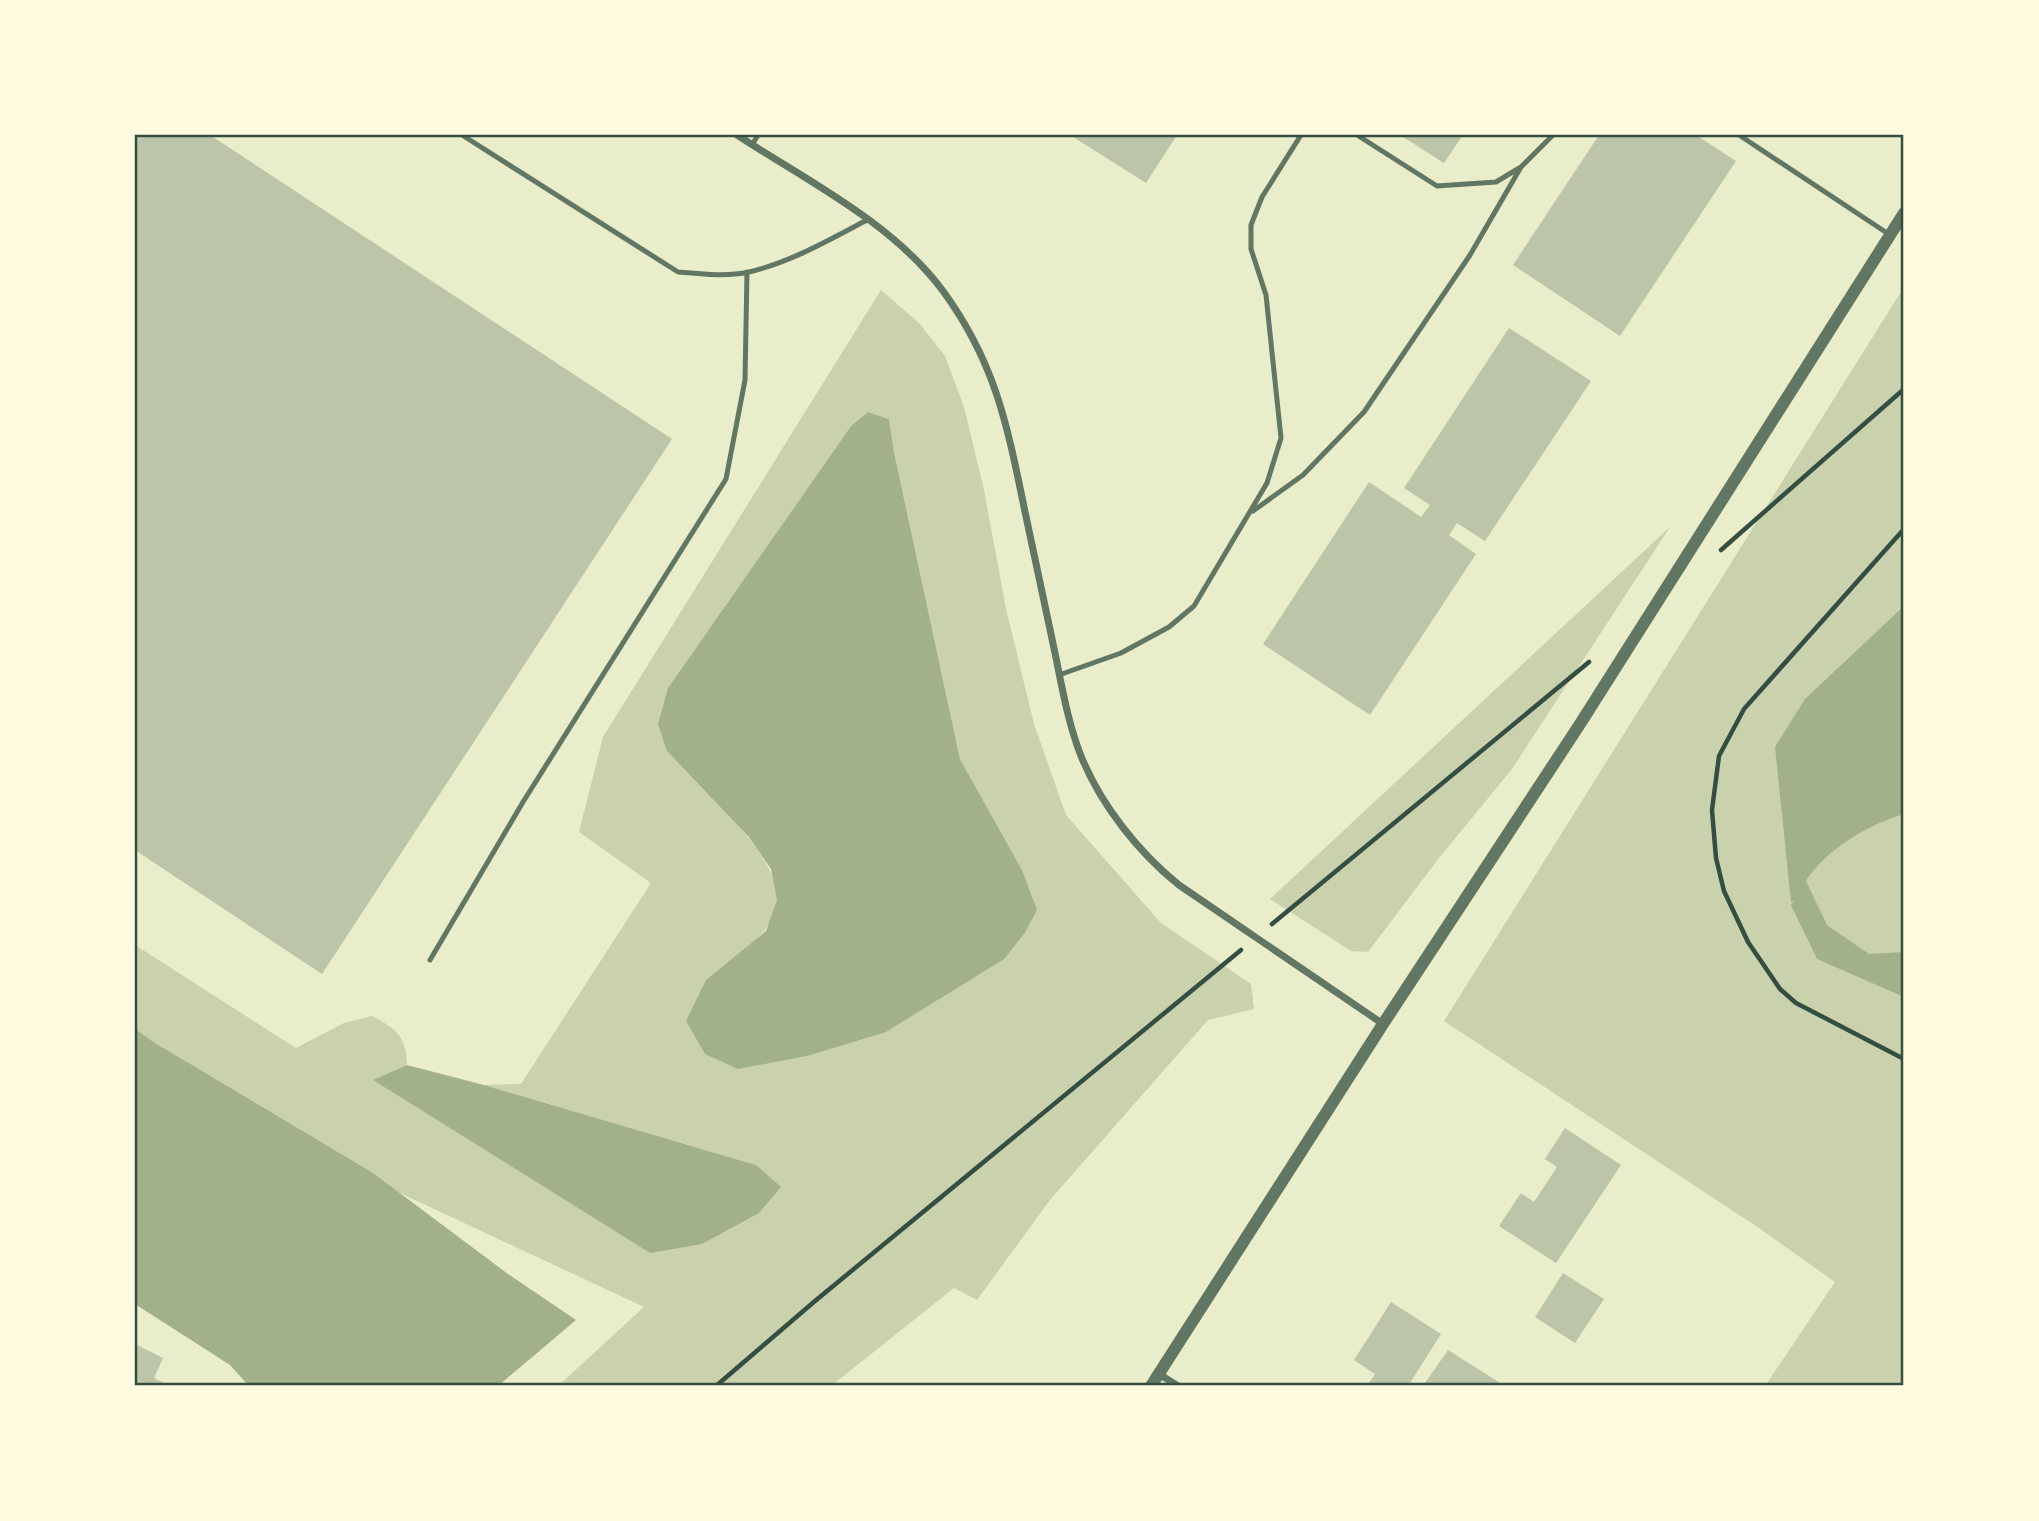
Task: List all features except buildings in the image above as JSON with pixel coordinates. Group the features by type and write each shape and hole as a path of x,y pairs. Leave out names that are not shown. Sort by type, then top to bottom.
{"street":[{"path":"737,135 896,242 925,269 969,329 990,372 1011,442 1067,713 1081,757 1122,827 1167,876 1383,1024"},
{"path":"1151,1386 1383,1024 1580,724 1904,213"},
{"path":"1159,1374 1178,1386"}],"lane":[{"path":"462,135 678,272 713,275 747,272 797,256 867,220"},
{"path":"752,145 758,135"},
{"path":"1059,675 1121,653 1169,627 1194,606 1267,483 1281,438 1266,295 1251,249 1251,225 1262,197 1301,135"},
{"path":"1357,135 1437,186 1496,182 1521,167 1553,135"},
{"path":"1739,135 1890,235"},
{"path":"1249,514 1303,475 1364,412 1470,256 1521,167"},
{"path":"430,960 523,802 726,479 746,380 747,272"}],"path":[{"path":"1711,559 1904,389"},
{"path":"1904,529 1744,709 1719,756 1712,810 1716,858 1724,891 1748,942 1780,989 1796,1003 1904,1059"},
{"path":"716,1386 1596,656"}],"shaded area":[{"path":"1904,287 1904,1386 1765,1386 1835,1282 1759,1228 1444,1021"},
{"path":"881,290 919,323 945,356 964,407 984,490 1006,609 1034,724 1066,815 1161,923 1251,984 1254,1009 1208,1020 1050,1200 977,1300 954,1288 831,1386 558,1386 644,1307 400,1193 135,1029 135,945 296,1048 344,1023 372,1016 398,1034 402,1040 407,1065 374,1080 756,1165 484,1085 521,1084 651,883 579,832 603,737","holes":["868,412 889,419 960,759 1022,870 747,948 762,933 774,914 777,900 774,882 765,862 734,821 667,751 668,688 851,426"]},
{"path":"868,412 889,419 960,759 1022,870 1037,910 1024,934 1004,959 886,1032 807,1056 738,1069 705,1054 686,1021 706,980 766,931 777,900 771,869 748,836 667,751 658,724 668,688 851,426"},
{"path":"1670,527 1512,769 1439,858 1368,952 1351,951 1270,899"},
{"path":"1904,606 1904,814 1849,840 1814,869 1806,881 1827,925 1869,954 1904,952 1904,997 1817,959 1791,905 1794,900 1791,902 1775,747 1805,699"},
{"path":"135,1029 373,1173 508,1274 576,1320 498,1386 249,1386 230,1365 135,1304"},
{"path":"407,1065 756,1165 781,1187 759,1213 702,1244 650,1253 373,1080"}]}
